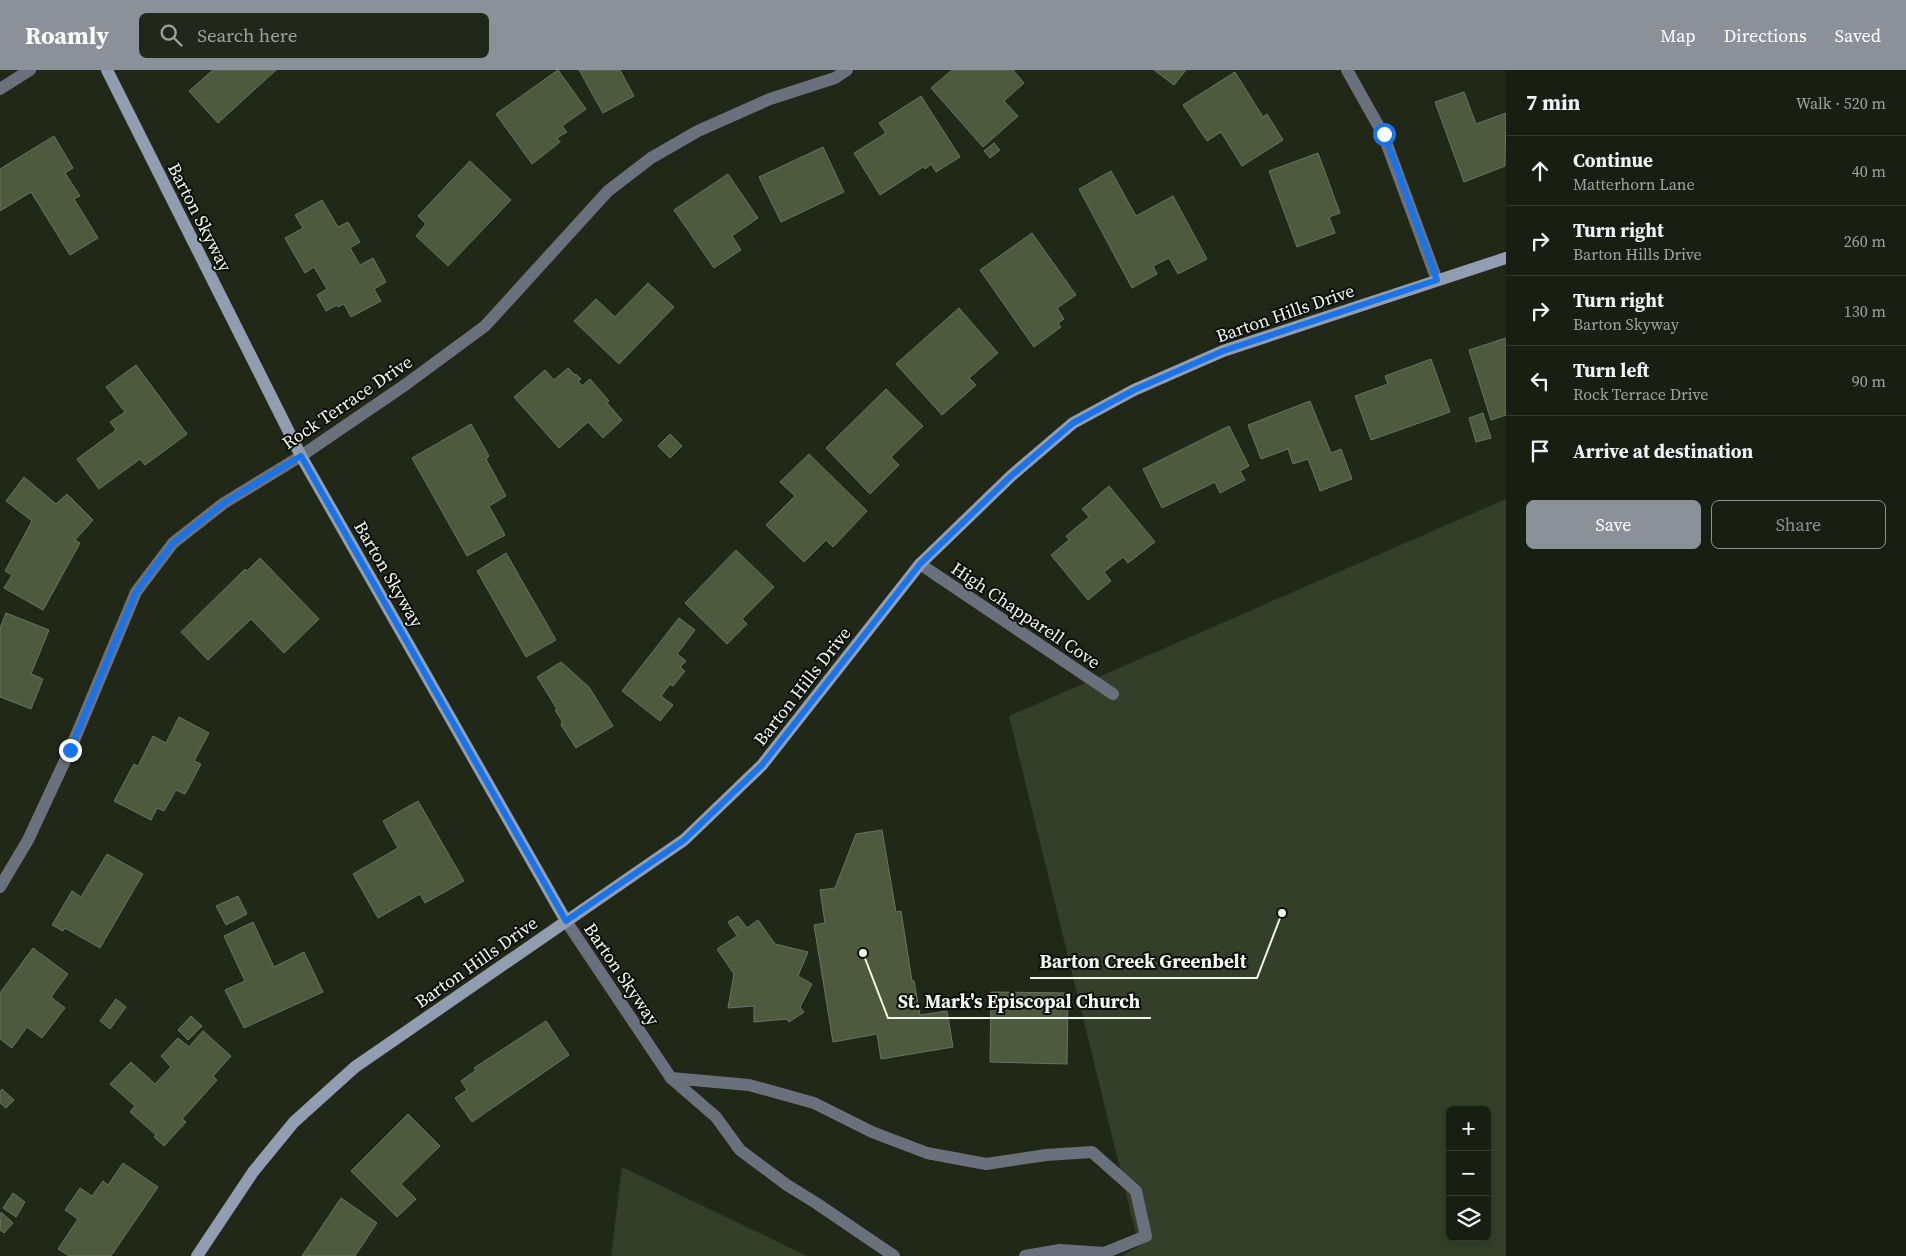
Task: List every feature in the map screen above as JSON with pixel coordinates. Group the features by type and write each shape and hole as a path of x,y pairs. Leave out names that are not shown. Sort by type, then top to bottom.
{"street":[{"path":"0,89 30,70"},
{"name":"Barton Skyway","path":"107,70 301,456 566,921 670,1078 716,1117 740,1150 787,1185 894,1256"},
{"name":"Rock Terrace Drive","path":"0,887 28,840 70,750 136,592 173,543 224,503 301,456 405,385 485,326 608,191 651,158 698,131 770,99 835,78 847,70"},
{"path":"1347,70 1384,134 1437,280"},
{"name":"Barton Hills Drive","path":"197,1256 254,1172 294,1122 355,1067 684,840 762,765 920,564 1011,476 1073,423 1134,390 1223,351 1506,258"},
{"name":"High Chapparell Cove","path":"920,564 1113,694"},
{"path":"670,1078 750,1085 814,1103 872,1132 926,1154 986,1164 1046,1155 1092,1152 1136,1191 1146,1236 1104,1253 1060,1250 1026,1256"}],"green space":[{"path":"1506,499 1506,1256 1122,1256 1139,1246 1009,716"},
{"path":"622,1167 807,1256 611,1256"}],"building":[{"path":"213,70 276,70 218,123 189,91"},
{"path":"558,70 586,109 562,126 567,132 557,138 560,142 532,164 496,114"},
{"path":"579,70 620,70 634,96 603,113"},
{"path":"952,70 1013,70 1024,83 1004,101 1018,116 983,147 931,88"},
{"path":"1154,70 1186,70 1174,85"},
{"path":"1235,72 1263,117 1267,114 1283,140 1242,166 1221,132 1207,141 1183,105"},
{"path":"1464,92 1476,124 1506,113 1505,166 1464,182 1435,102"},
{"path":"921,96 960,157 936,172 931,164 925,169 923,167 880,195 854,153 886,133 879,123"},
{"path":"54,136 73,168 65,173 80,196 74,199 98,238 70,255 31,192 0,211 0,169"},
{"path":"994,143 1000,150 990,158 984,151"},
{"path":"823,147 844,192 781,222 759,177"},
{"path":"1318,153 1340,213 1329,217 1335,233 1297,247 1269,171"},
{"path":"470,161 511,200 448,266 416,236 426,224 418,216"},
{"path":"1111,171 1136,216 1173,196 1207,259 1178,274 1169,258 1153,266 1157,274 1132,288 1079,189"},
{"path":"728,174 758,218 732,236 741,250 714,268 674,210"},
{"path":"322,200 338,227 348,222 360,242 350,248 360,265 373,258 386,282 374,289 381,301 351,317 344,304 338,307 337,305 326,311 317,295 327,289 314,267 305,273 285,238 303,228 295,215"},
{"path":"1032,233 1076,295 1057,308 1064,319 1058,323 1061,327 1034,347 980,270"},
{"path":"648,283 674,307 619,364 574,321 596,299 615,317"},
{"path":"959,308 998,353 969,378 976,385 942,415 896,364"},
{"path":"1506,338 1506,415 1491,420 1469,350"},
{"path":"1431,359 1450,412 1371,440 1355,396 1388,384 1385,376"},
{"path":"136,365 187,434 145,465 140,459 99,489 77,459 116,430 110,422 125,412 106,387"},
{"path":"568,368 581,379 578,381 582,386 590,379 622,420 603,438 588,422 559,448 514,397 545,370 554,380"},
{"path":"886,389 923,426 891,457 899,465 870,494 826,448"},
{"path":"1310,401 1331,453 1341,449 1352,479 1320,491 1308,459 1293,464 1288,449 1261,459 1248,425"},
{"path":"1483,413 1491,438 1476,442 1469,418"},
{"path":"471,424 489,456 486,459 506,496 489,506 505,535 467,556 412,458"},
{"path":"1229,426 1249,466 1240,471 1245,480 1220,493 1215,482 1162,508 1143,469"},
{"path":"670,434 682,446 670,458 658,446"},
{"path":"809,454 867,511 833,547 826,540 804,562 766,525 795,496 780,482"},
{"path":"24,477 56,504 67,494 93,520 75,540 80,543 43,610 4,588 12,575 5,571 32,521 6,501"},
{"path":"1109,486 1155,542 1128,563 1123,557 1104,572 1111,581 1088,600 1051,555 1069,540 1066,536 1089,517 1082,509"},
{"path":"736,550 774,587 742,619 747,624 727,644 685,603"},
{"path":"506,553 556,640 526,657 477,571"},
{"path":"260,558 319,619 284,653 251,619 208,660 181,632 245,569 247,571"},
{"path":"6,613 49,630 31,674 43,679 31,709 0,697 0,628"},
{"path":"679,618 695,630 677,654 686,661 680,667 685,671 673,686 670,684 661,696 673,705 660,721 622,691"},
{"path":"561,662 589,687 613,726 576,748 561,725 562,721 555,710 557,709 537,677"},
{"path":"179,717 209,733 194,761 201,764 185,794 176,790 164,811 157,808 151,820 114,801 134,764 138,766 153,736 166,743"},
{"path":"418,801 464,881 425,903 420,894 378,918 353,874 398,848 383,821"},
{"path":"882,830 896,912 901,911 912,981 914,981 920,1015 947,1011 953,1047 881,1059 877,1034 833,1042 814,925 825,923 820,890 835,888 856,834"},
{"path":"107,854 143,874 100,948 65,928 63,931 52,925 72,891 81,897"},
{"path":"238,896 247,914 226,925 216,906"},
{"path":"738,916 747,928 758,920 775,944 808,952 798,976 812,984 800,1007 804,1012 789,1022 787,1019 754,1022 754,1006 728,1008 734,974 717,949 737,936 728,922"},
{"path":"253,922 274,967 304,952 323,992 244,1028 225,990 245,981 224,936"},
{"path":"33,948 68,974 51,997 65,1008 42,1038 27,1027 12,1048 0,1039 0,993"},
{"path":"991,992 1068,993 1067,1064 990,1062"},
{"path":"116,999 126,1007 110,1029 100,1021"},
{"path":"191,1016 202,1026 188,1040 178,1030"},
{"path":"546,1021 569,1055 472,1122 455,1098 467,1090 461,1081 476,1070 474,1068"},
{"path":"203,1031 231,1056 213,1076 217,1080 182,1119 186,1122 164,1146 154,1137 156,1135 130,1112 135,1106 110,1084 131,1062 155,1084 171,1067 161,1056 178,1038 189,1047"},
{"path":"2,1089 14,1100 6,1108 0,1103 0,1092"},
{"path":"408,1114 440,1146 401,1184 416,1199 397,1217 351,1171"},
{"path":"123,1163 158,1187 111,1256 69,1256 58,1249 78,1219 65,1210 80,1188 92,1196 103,1181 108,1185"},
{"path":"13,1193 25,1202 16,1217 3,1208"},
{"path":"341,1198 377,1223 355,1256 302,1256"},
{"path":"1,1212 13,1223 4,1233 0,1230"}],"place":[{"name":"Barton Creek Greenbelt","path":"1282,913"},
{"name":"St. Mark's Episcopal Church","path":"863,953"}],"route":[{"path":"70,750 136,592 173,543 224,503 301,456 566,921 684,840 762,765 920,564 1011,476 1073,423 1134,390 1223,351 1437,280 1384,134"}]}
